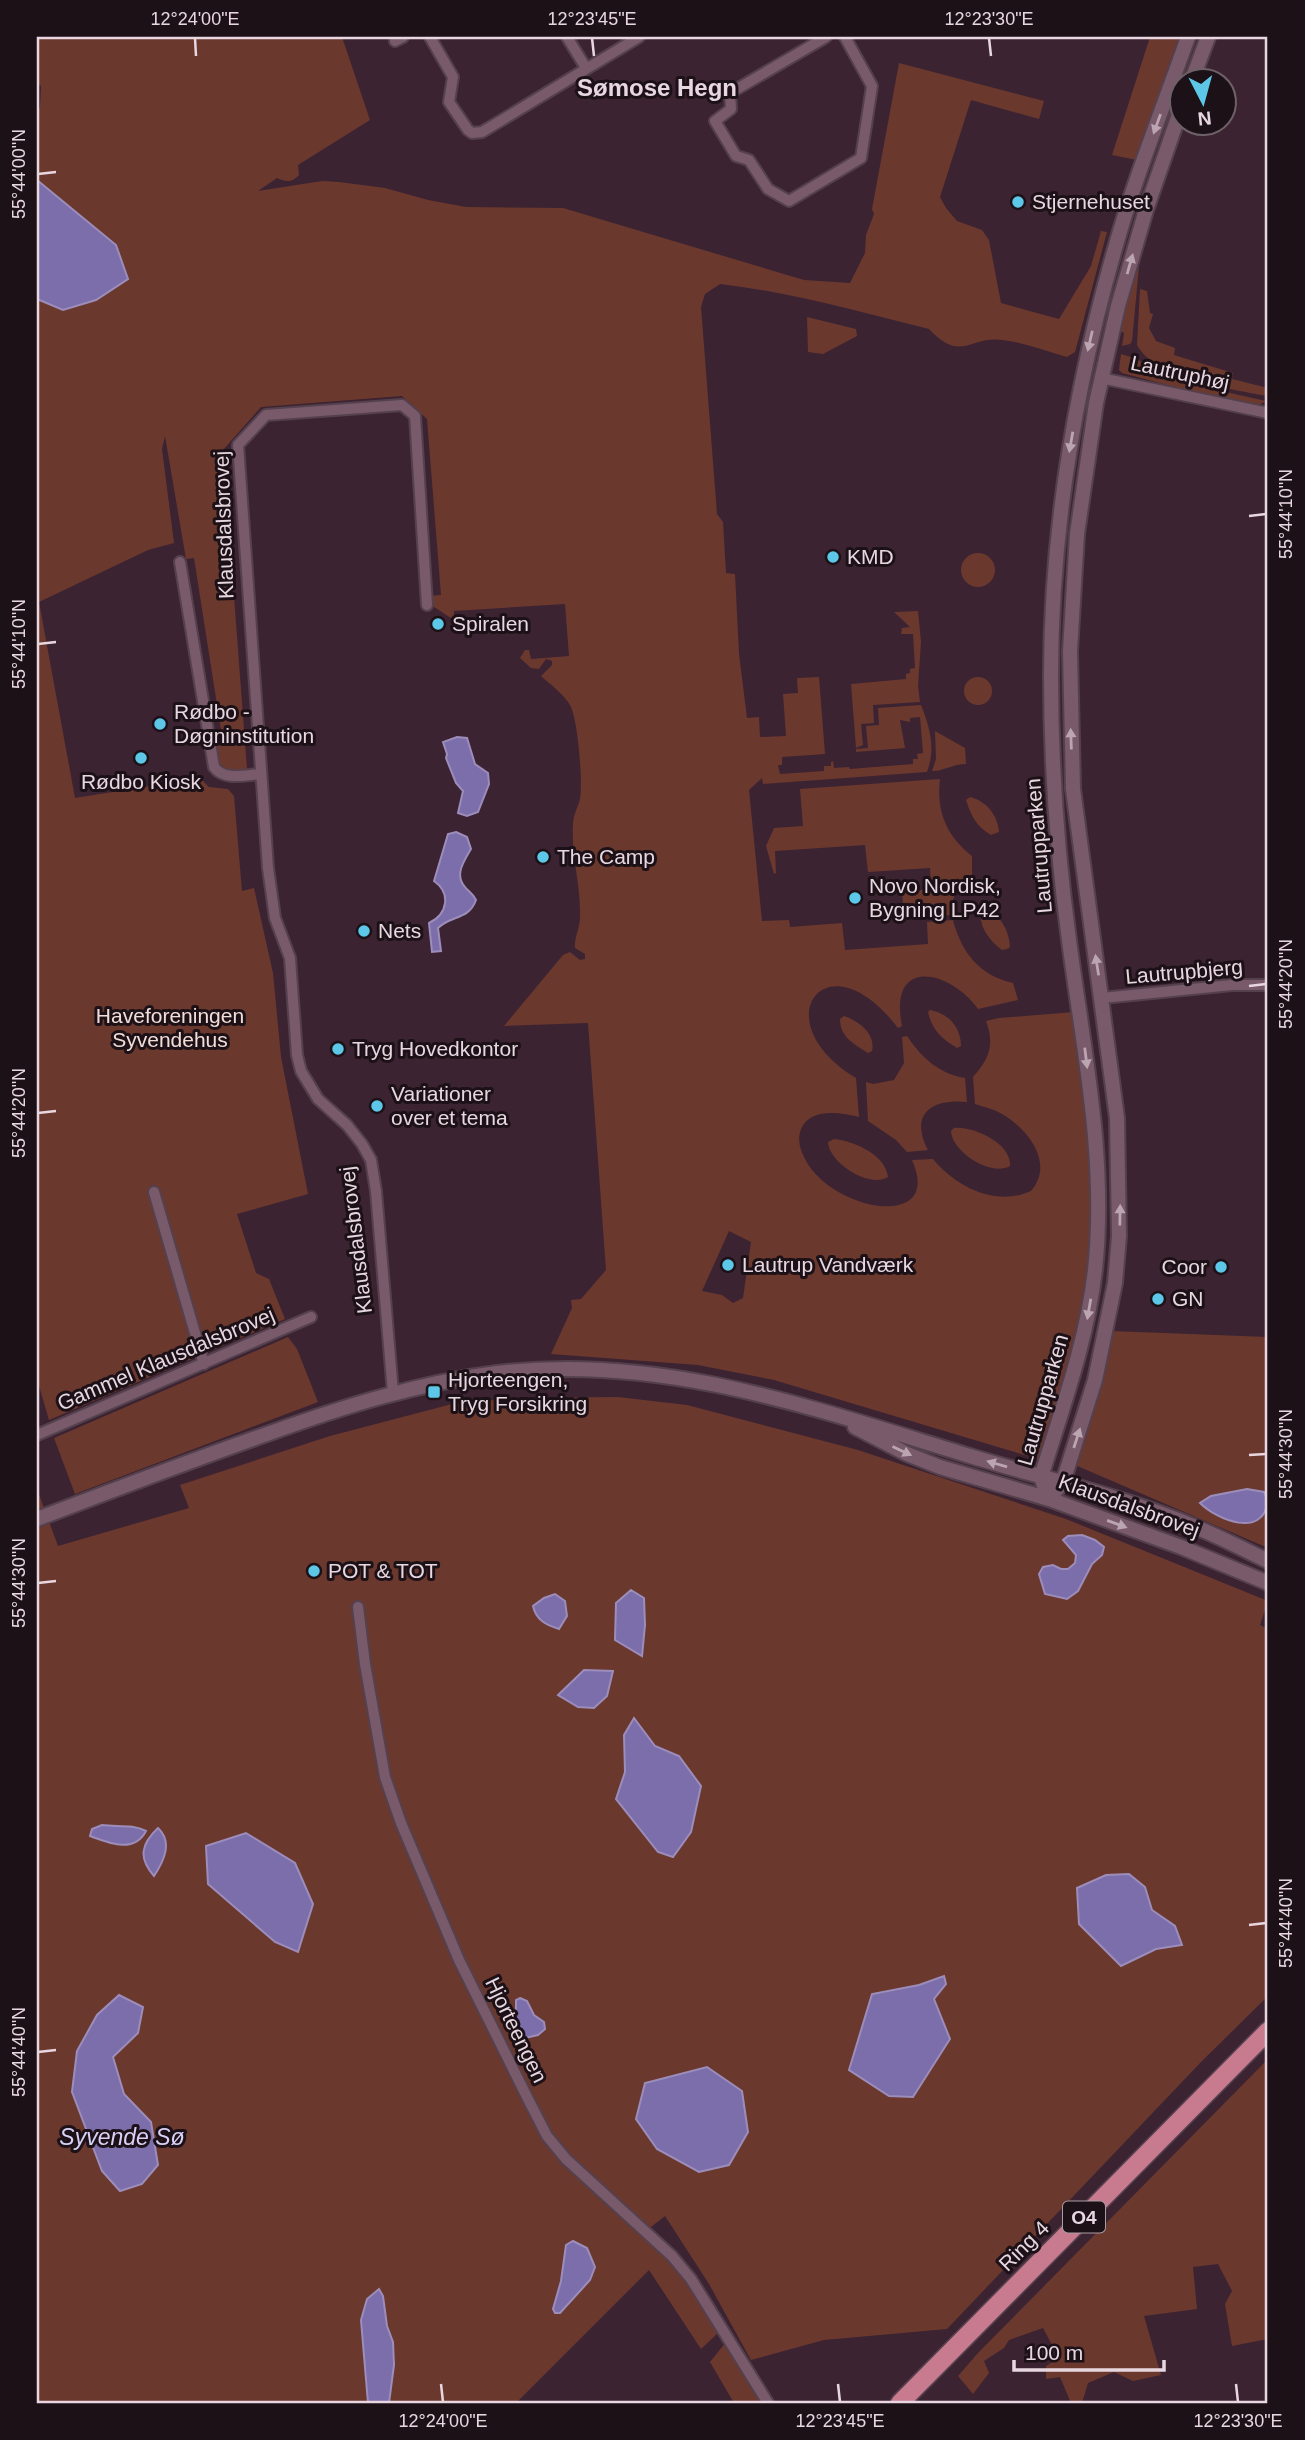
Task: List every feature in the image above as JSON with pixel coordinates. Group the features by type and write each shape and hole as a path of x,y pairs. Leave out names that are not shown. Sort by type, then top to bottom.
{"main road":[{"name":"Ring 4","path":"900,2403 1268,2031"}],"street":[{"path":"430,37 453,77 449,102 472,133 482,132 639,37"},
{"path":"567,37 586,68"},
{"path":"826,37 730,93 731,108 715,121 736,156 749,160 768,189 789,201 861,158 873,86 845,37"},
{"name":"Lautrupparken","path":"1049,1499 1041,1477 1080,1349 1095,1268 1097,1214 1095,1136 1058,842 1051,674 1053,594 1059,526 1082,374 1125,214 1188,37"},
{"path":"1197,66 1208,37"},
{"name":"Lautrupparken","path":"1049,1499 1063,1482 1095,1380 1116,1271 1120,1195 1117,1118 1073,789 1071,610 1078,522 1101,378 1118,306 1135,245 1172,136"},
{"name":"Lautruphøj","path":"1082,374 1268,413"},
{"name":"Klausdalsbrovej","path":"393,1393 371,1160 347,1125 318,1099 301,1071 290,958 275,918 260,774 238,445 266,415 402,405 415,416 427,604"},
{"name":"Klausdalsbrovej","path":"180,562 214,767 225,776 260,774"},
{"name":"Lautrupbjerg","path":"1102,998 1232,985 1268,985"},
{"path":"1078,1001 1102,998"},
{"path":"154,1192 204,1364"},
{"name":"Gammel Klausdalsbrovej","path":"37,1436 311,1317"},
{"name":"Klausdalsbrovej","path":"37,1519 207,1455 393,1393 500,1373 610,1370 727,1385 819,1409 1063,1482 1198,1528 1268,1561"},
{"name":"Klausdalsbrovej","path":"819,1409 929,1463 1049,1499 1181,1546 1268,1583"},
{"name":"Hjorteengen","path":"358,1607 385,1777 401,1823 459,1960 541,2124 566,2158 672,2256 691,2279 768,2403"}],"green space":[{"name":"Haveforeningen Syvendehus","path":"37,37 342,37 370,120 298,165 299,175 291,181 277,178 258,191 322,181 385,188 466,207 563,208 804,280 850,283 865,253 866,235 874,214 872,209 899,63 1044,101 1039,119 971,100 940,197 957,221 982,230 989,240 1001,303 1059,319 1091,266 1101,231 1107,232 1075,352 1067,357 1003,340 982,341 958,347 940,339 929,329 825,303 720,284 705,294 701,307 717,514 723,522 726,573 735,574 739,654 747,718 759,717 760,737 786,736 783,694 798,693 797,678 819,677 825,754 782,757 782,765 778,765 780,774 824,771 824,766 831,766 833,761 834,768 850,769 913,764 913,759 918,759 917,754 923,753 920,717 910,718 910,722 900,720 905,748 856,752 856,749 868,748 866,726 879,725 878,708 921,705 931,738 927,772 763,784 762,778 749,790 762,921 789,920 790,927 842,923 845,950 928,944 927,922 953,920 961,942 974,961 991,975 1013,983 1018,1000 978,1009 952,985 924,977 913,980 904,988 900,1004 902,1026 898,1028 872,1001 848,988 828,987 815,996 809,1013 813,1033 828,1056 856,1078 859,1117 827,1113 812,1117 801,1129 799,1137 805,1159 818,1177 837,1191 859,1201 880,1206 899,1205 912,1198 918,1183 912,1160 933,1159 965,1186 991,1195 1004,1197 1031,1191 1038,1180 1040,1169 1039,1158 1029,1138 1012,1120 992,1109 975,1104 973,1077 987,1058 990,1045 986,1021 1074,1012 1090,1142 1092,1213 1088,1267 1074,1352 1038,1459 774,1380 698,1365 551,1354 572,1308 571,1300 581,1299 606,1270 588,1023 504,1026 563,955 570,952 580,960 585,959 585,954 575,948 580,905 573,825 580,799 581,779 574,715 565,698 541,676 552,665 552,661 546,659 539,669 531,668 520,658 525,650 529,650 531,659 569,656 565,604 454,611 454,620 431,605 430,596 441,595 427,419 402,396 261,407 223,450 247,769 227,769 220,764 216,745 223,743 194,558 186,559 165,436 162,449 174,543 148,550 39,602 75,798 200,778 209,787 228,789 234,796 242,891 254,888 273,973 281,1057 308,1194 237,1214 256,1273 269,1279 285,1319 49,1420 37,1379 37,299 63,310 116,245 37,180 37,111 40,107 41,86 37,83","holes":["729,1231 751,1242 743,1298 733,1303 722,1295 702,1291"]},
{"path":"1150,37 1180,37 1137,160 1112,155"},
{"path":"1139,267 1132,341 1122,346 1124,333 1118,330 1125,300"},
{"path":"1140,289 1147,291 1150,313 1153,314 1149,328 1156,341 1175,348 1174,355 1233,373 1232,379 1268,388 1267,396 1195,381 1146,357 1137,345"},
{"path":"807,317 856,329 857,336 823,354 808,352"},
{"path":"1121,354 1190,384 1266,401 1259,405 1197,393 1122,373 1119,370"},
{"path":"978,553 990,558 995,570 990,582 978,587 966,582 961,570 966,558"},
{"path":"918,611 921,642 918,686 920,702 873,705 874,723 861,724 863,745 856,748 851,684 906,679 910,669 915,668 913,634 901,634 902,628 910,627 894,612"},
{"path":"978,677 988,681 992,691 988,701 978,705 968,701 964,691 968,681"},
{"path":"935,731 965,748 966,764 932,771 936,759"},
{"path":"940,779 940,801 945,822 955,840 972,856 972,876 956,892 952,915 904,918 902,892 931,889 930,868 868,872 865,845 775,851 774,874 766,846 774,828 803,826 800,789"},
{"path":"970,797 982,802 990,810 999,832 991,835 978,825 966,800"},
{"path":"987,908 1006,930 1010,947 1007,949 1002,950 983,928 981,910"},
{"path":"930,1010 942,1014 952,1022 959,1033 961,1046 957,1048 938,1033 932,1024 928,1012"},
{"path":"844,1016 855,1021 869,1034 872,1051 868,1053 845,1035 840,1019"},
{"path":"907,1036 932,1063 955,1076 965,1078 967,1102 943,1103 927,1111 921,1127 928,1150 907,1152 896,1140 868,1121 866,1082 873,1084 894,1080 904,1063 902,1037"},
{"path":"954,1128 971,1130 990,1138 1005,1150 1010,1166 993,1168 974,1161 953,1139 951,1131"},
{"path":"834,1139 868,1150 882,1162 888,1177 871,1180 852,1172 835,1158 830,1150 828,1142"},
{"path":"1111,1331 1268,1337 1268,1548 1075,1465"},
{"path":"288,1337 297,1349 318,1402 75,1494 54,1438"},
{"path":"618,1397 687,1405 858,1450 1066,1519 1268,1601 1260,1625 1268,1629 1268,1996 1201,2062 947,2329 824,2340 751,2360 709,2284 665,2216 642,2234 682,2276 718,2333 701,2349 649,2270 516,2403 37,2403 37,1489 58,1546 189,1508 180,1485 330,1436 452,1404 515,1398"},
{"path":"1268,2059 1268,2339 1232,2346 1225,2304 1232,2291 1218,2264 1193,2267 1197,2309 1144,2316 1161,2375 1133,2381 1114,2372 1088,2383 1082,2403 1071,2403 1060,2377 1046,2379 1046,2366 1059,2358 1043,2328 1009,2340 1004,2348 984,2361 989,2373 973,2394 958,2376 978,2353"},
{"path":"726,2342 762,2403 734,2403 710,2362"}],"water":[{"path":"37,180 116,245 128,279 96,300 63,310 37,299"},
{"path":"457,737 467,738 475,764 488,773 489,784 478,812 467,816 458,813 463,791 456,783 443,742"},
{"path":"456,832 467,837 471,849 461,868 460,878 476,900 469,911 438,928 441,951 432,952 429,923 440,914 445,903 443,891 434,881 448,834"},
{"path":"1247,1489 1264,1492 1268,1501 1258,1520 1249,1523 1228,1520 1200,1503 1211,1496"},
{"path":"1082,1535 1104,1547 1102,1555 1092,1564 1078,1591 1067,1599 1045,1594 1039,1574 1043,1567 1053,1565 1068,1569 1075,1563 1076,1555 1063,1540 1068,1536"},
{"path":"631,1590 644,1598 642,1656 615,1640 616,1603"},
{"path":"555,1594 565,1601 567,1616 559,1629 542,1621 533,1606"},
{"path":"584,1670 613,1671 607,1696 594,1708 578,1707 558,1695"},
{"path":"634,1718 655,1746 679,1756 701,1786 691,1832 673,1857 658,1852 616,1799 625,1772 624,1735"},
{"path":"102,1825 146,1831 135,1842 121,1845 90,1836 92,1829"},
{"path":"158,1828 163,1833 166,1845 164,1858 154,1876 145,1863 144,1851 148,1840"},
{"path":"246,1833 295,1863 313,1904 298,1952 275,1942 208,1884 206,1846"},
{"path":"1129,1874 1145,1887 1152,1910 1175,1926 1182,1945 1156,1949 1121,1966 1079,1924 1077,1888 1106,1875"},
{"path":"944,1976 946,1984 934,1999 950,2039 913,2097 889,2096 849,2070 872,1994 919,1985"},
{"name":"Syvende Sø","path":"119,1995 143,2007 138,2033 113,2057 124,2094 151,2122 158,2165 142,2184 120,2191 102,2171 72,2092 77,2051 97,2015"},
{"path":"520,1998 527,2001 534,2015 544,2022 545,2029 538,2035 525,2038 517,2035 508,2024 516,2010 516,2000"},
{"path":"707,2067 742,2091 748,2132 729,2165 699,2172 657,2149 636,2119 645,2083"},
{"path":"573,2241 587,2248 595,2267 590,2280 560,2313 555,2313 553,2309 561,2281 566,2245"},
{"path":"379,2289 393,2342 394,2365 389,2403 368,2403 361,2320 367,2299"}],"place":[{"name":"Stjernehuset","path":"1018,202"},
{"name":"KMD","path":"833,557"},
{"name":"Spiralen","path":"438,624"},
{"name":"Rødbo - Døgninstitution","path":"160,724"},
{"name":"Rødbo Kiosk","path":"141,758"},
{"name":"The Camp","path":"543,857"},
{"name":"Novo Nordisk, Bygning LP42","path":"855,898"},
{"name":"Nets","path":"364,931"},
{"name":"Tryg Hovedkontor","path":"338,1049"},
{"name":"Variationer over et tema","path":"377,1106"},
{"name":"Lautrup Vandværk","path":"728,1265"},
{"name":"Coor","path":"1221,1267"},
{"name":"GN","path":"1158,1299"},
{"name":"Hjorteengen, Tryg Forsikring","path":"434,1392"},
{"name":"POT & TOT","path":"314,1571"}],"district":[{"name":"Sømose Hegn","path":"657,88"}]}
